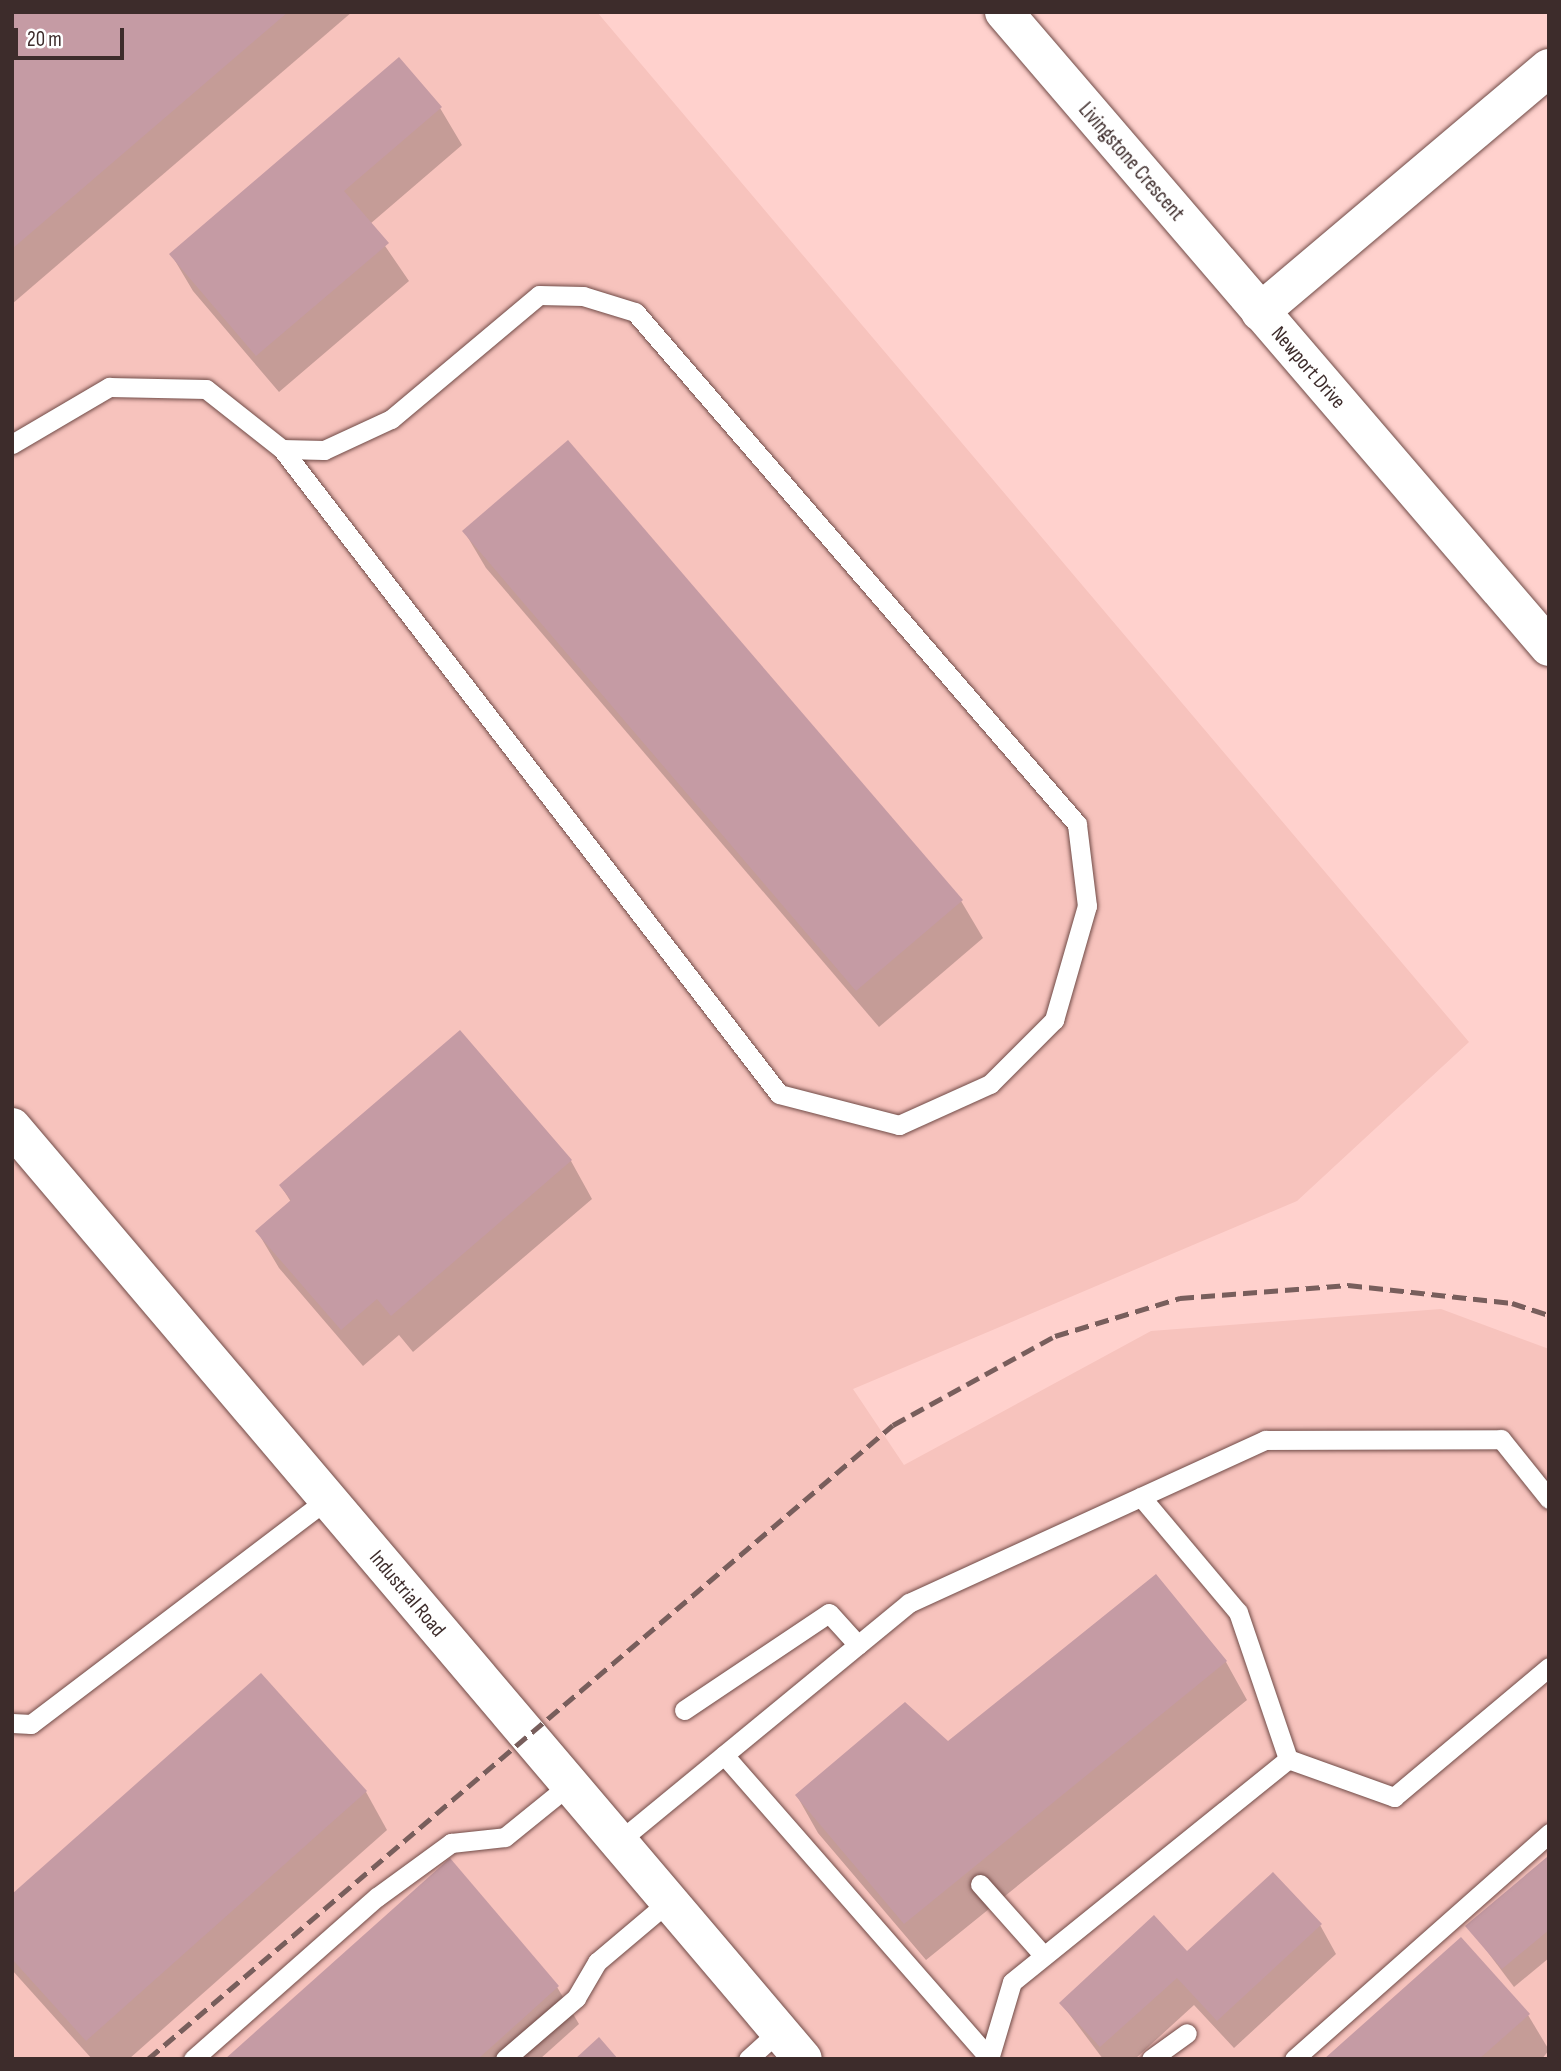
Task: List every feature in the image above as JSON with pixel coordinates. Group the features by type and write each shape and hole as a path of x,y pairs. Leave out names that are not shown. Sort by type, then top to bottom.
{"street":[{"name":"Livingstone Crescent","path":"1004,12 1260,312"},
{"name":"Newport Drive","path":"1549,68 1260,312 1549,647"},
{"name":"Industrial Road","path":"12,1127 791,2045"}],"lane":[{"path":"12,444 109,387 206,389 282,449 779,1094 899,1125 990,1084 1054,1020 1087,905 1077,824 635,313 583,296 539,295 391,419 324,450 282,449"},
{"path":"618,1842 909,1603 1265,1440 1501,1439 1549,1499"},
{"path":"1142,1497 1238,1612 1288,1759"},
{"path":"12,1723 31,1724 327,1499"},
{"path":"684,1710 828,1613 859,1645"},
{"path":"1288,1759 1394,1797 1549,1667"},
{"path":"724,1755 990,2058"},
{"path":"990,2058 1012,1982 1288,1759"},
{"path":"194,2059 409,1874 452,1843 505,1837 569,1785"},
{"path":"1294,2059 1549,1833"},
{"path":"980,1884 1044,1956"},
{"path":"505,2059 576,1998 597,1962 668,1902"},
{"path":"1151,2059 1187,2033"},
{"path":"748,2059 791,2045"}],"shaded area":[{"path":"12,12 597,12 1469,1042 1297,1201 853,1389 904,1465 1151,1331 1441,1309 1549,1349 1549,2059 12,2059"}],"building":[{"path":"12,12 288,12 12,249"},
{"path":"399,57 442,107 344,191 389,243 256,356 169,254"},
{"path":"568,440 963,900 856,991 462,531"},
{"path":"460,1030 572,1160 391,1316 377,1299 341,1330 255,1231 291,1200 279,1185"},
{"path":"1156,1574 1227,1661 904,1924 795,1795 905,1702 948,1741"},
{"path":"261,1673 367,1791 86,2041 12,1959 12,1894"},
{"path":"1547,1857 1549,1930 1502,1969 1465,1926"},
{"path":"450,1858 559,1986 478,2059 225,2059"},
{"path":"1273,1872 1322,1924 1217,2021 1177,1978 1100,2047 1059,2003 1154,1915 1187,1951"},
{"path":"1461,1937 1530,2014 1479,2059 1324,2059"},
{"path":"599,2037 618,2059 575,2059"}],"railway":[{"path":"148,2059 893,1425 1055,1336 1180,1298 1348,1285 1512,1303 1549,1315"}]}
